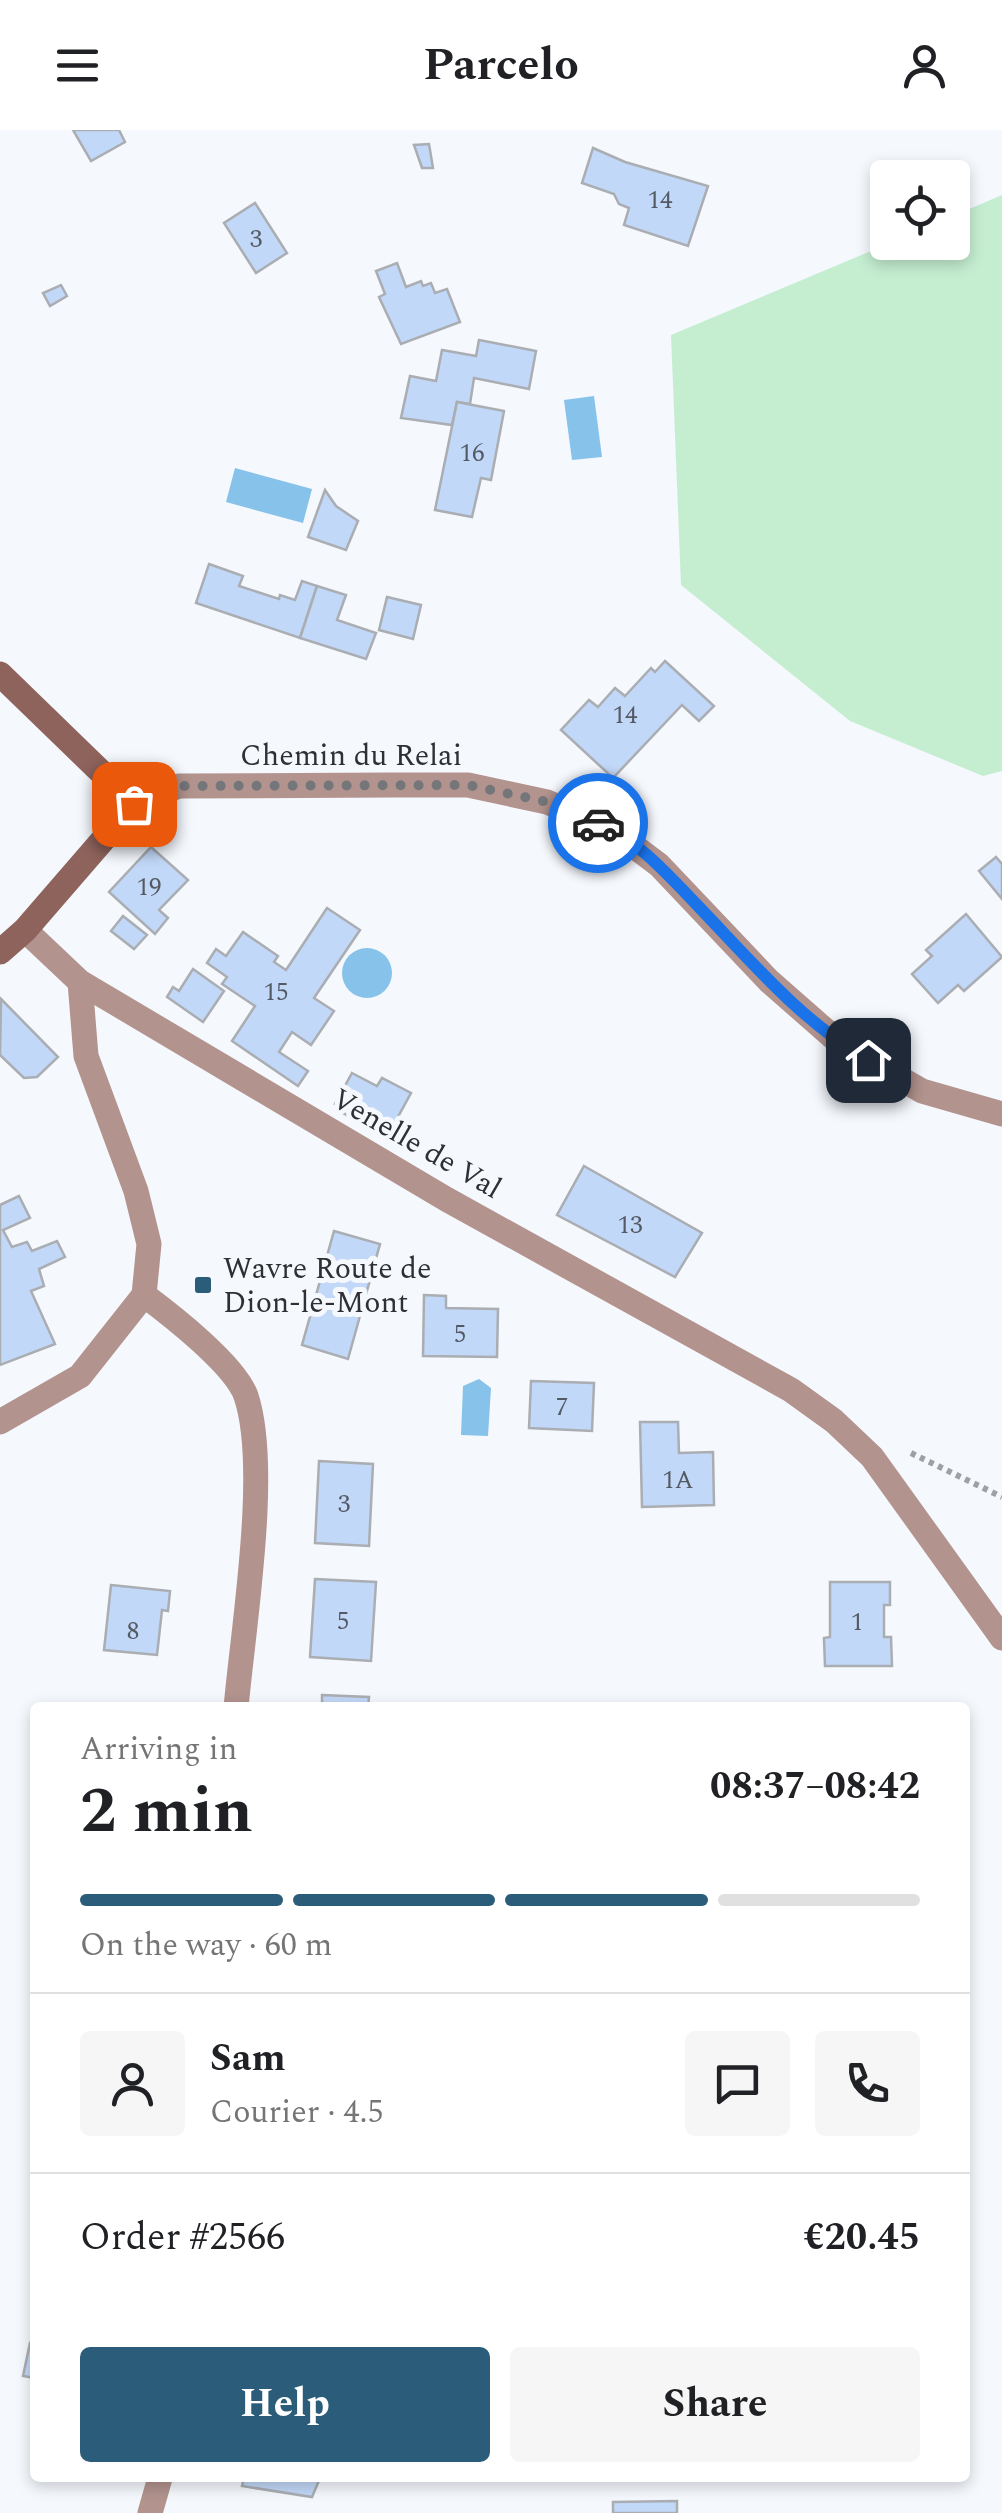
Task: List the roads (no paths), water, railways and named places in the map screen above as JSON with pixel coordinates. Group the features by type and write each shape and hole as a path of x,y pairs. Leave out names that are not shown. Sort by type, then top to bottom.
{"street":[{"path":"0,674 134,804 26,930 0,952"},
{"name":"Chemin du Relai","path":"134,804 180,786 468,785 547,802 610,828 659,865 770,982 842,1045 922,1091 1002,1114"},
{"name":"Venelle de Val","path":"26,930 80,982 446,1200 790,1390 834,1421 872,1457 1002,1638"},
{"path":"0,1422 80,1376 144,1294 149,1244 136,1191 86,1056 80,982"},
{"path":"144,1294 193,1332 246,1394 256,1467 236,1702"},
{"path":"150,2513 159,2482"}],"water":[{"path":"594,396 602,457 572,460 564,400"},
{"path":"235,468 312,489 303,523 226,502"},
{"path":"367,948 385,955 392,973 385,991 367,998 349,991 342,973 349,955"},
{"path":"479,1379 491,1388 488,1436 461,1435 463,1386"}],"place":[{"name":"Wavre Route de Dion-le-Mont","path":"203,1285"}]}
